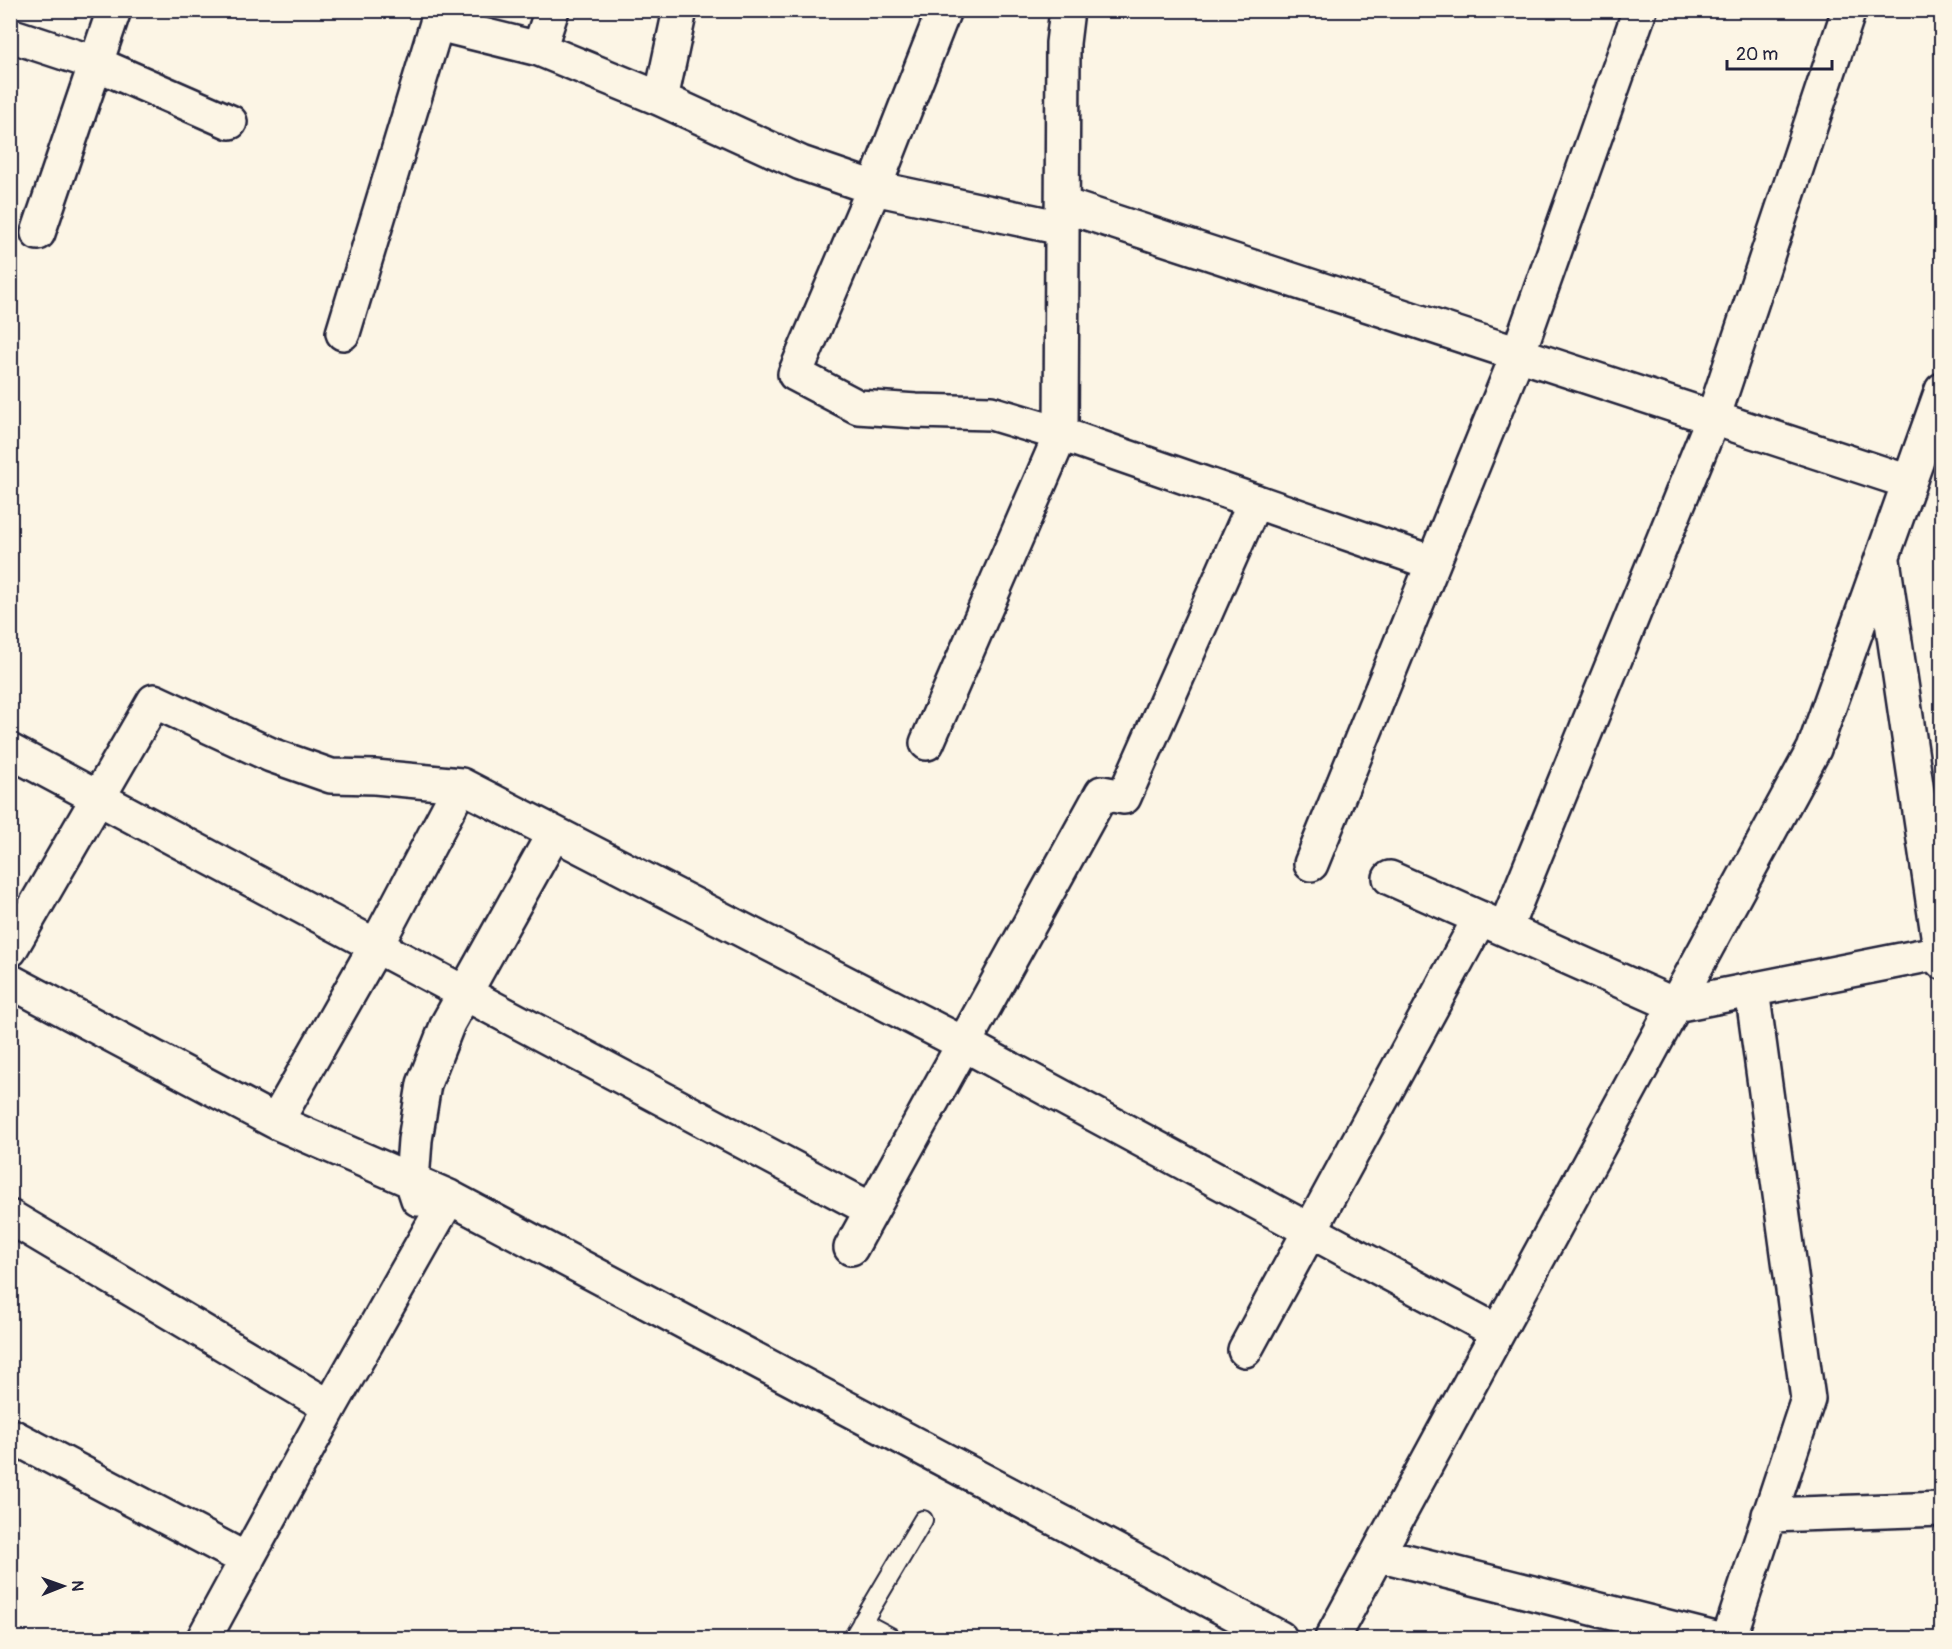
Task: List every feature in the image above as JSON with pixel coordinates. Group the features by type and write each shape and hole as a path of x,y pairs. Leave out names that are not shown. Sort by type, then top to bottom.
{"street":[{"path":"38,233 114,10"},
{"path":"539,50 552,10"},
{"path":"661,99 680,10"},
{"path":"944,10 874,189 795,374 858,407 991,413 1061,434 1433,563"},
{"path":"927,743 1061,434 1063,43 1066,10"},
{"path":"1311,864 1518,354 1640,10"},
{"path":"1245,1350 1310,1230 1493,924 1713,418 1850,10"},
{"path":"343,333 440,17 539,50 661,99 801,163 874,189 1063,216 1518,354 1909,482"},
{"path":"10,35 95,63 230,122"},
{"path":"1332,1638 1814,749 1941,390"},
{"path":"850,1248 1102,793 1124,797 1255,501"},
{"path":"1390,878 1675,1005 1941,955 1882,555"},
{"path":"10,950 154,701 271,755 331,776 375,777 461,785 964,1044 1498,1332"},
{"path":"10,751 872,1210"},
{"path":"276,1122 376,946 461,785"},
{"path":"429,1232 412,1181 415,1140 424,1084 448,1023 554,833"},
{"path":"10,981 276,1122 448,1197 1280,1638"},
{"path":"1729,1638 1808,1399 1752,990"},
{"path":"204,1638 448,1197"},
{"path":"10,1217 330,1407"},
{"path":"10,1435 247,1560"},
{"path":"1769,1515 1941,1509"},
{"path":"1378,1554 1711,1638"}],"lane":[{"path":"853,1638 923,1520"},
{"path":"862,1622 892,1638"}]}
